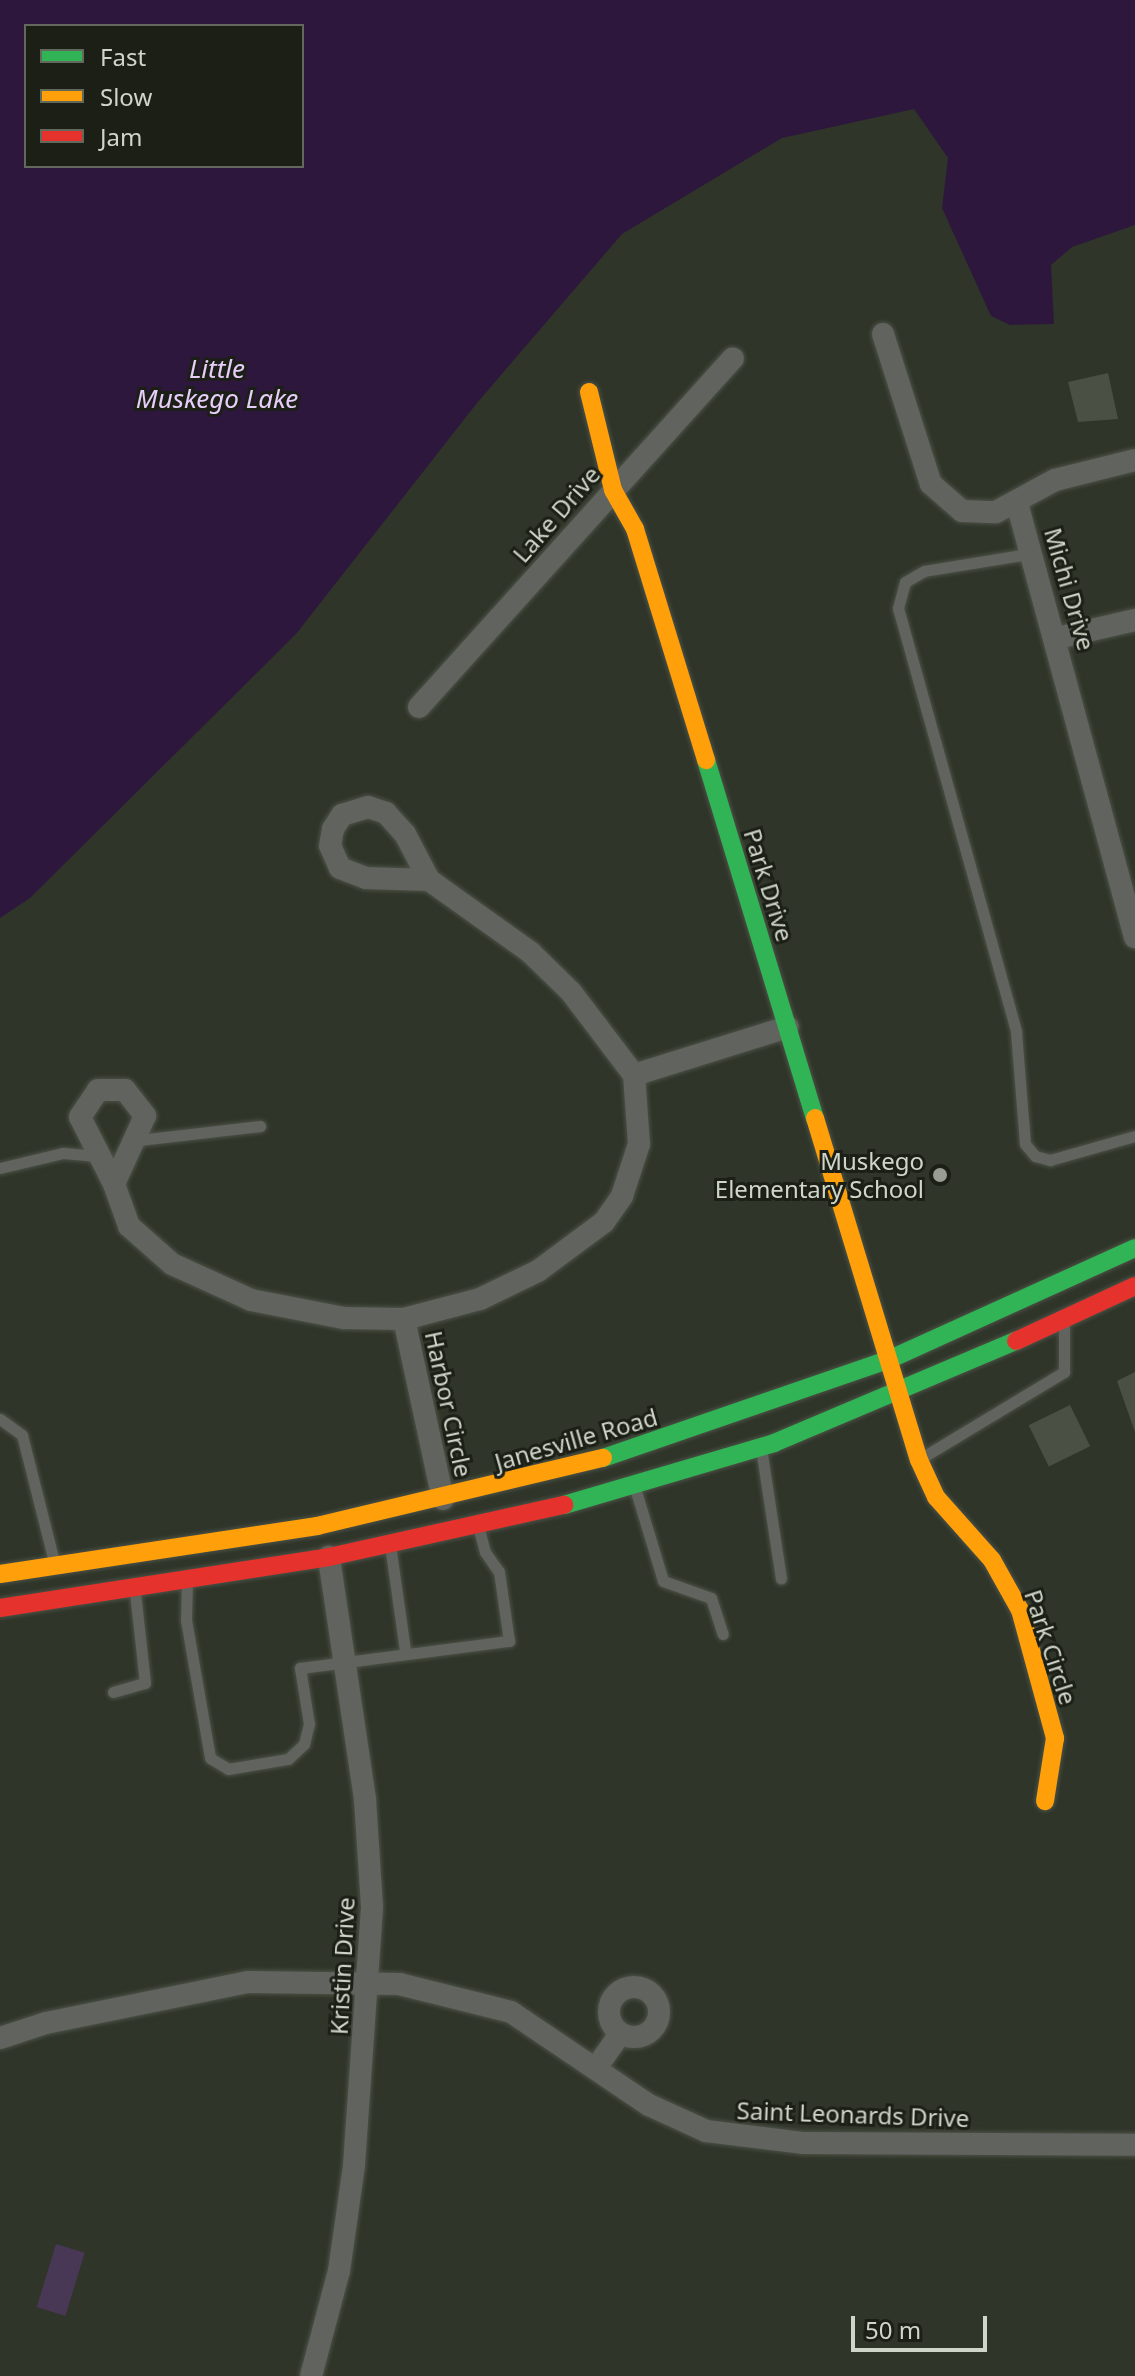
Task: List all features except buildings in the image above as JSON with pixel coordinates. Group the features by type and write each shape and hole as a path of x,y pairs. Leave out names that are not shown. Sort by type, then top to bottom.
{"main road":[{"name":"Park Drive","path":"589,392 613,490 635,529 899,1395"},
{"name":"Janesville Road","path":"0,1574 270,1533 434,1501 760,1409 888,1360 1135,1248"},
{"path":"0,1608 329,1557 478,1526 635,1488 761,1448 899,1395 1135,1286"},
{"name":"Park Circle","path":"899,1395 919,1460 936,1497 992,1560 1020,1610 1055,1738 1045,1801"},
{"path":"382,1546 430,1522 442,1511 434,1501"},
{"path":"329,1557 355,1529 434,1501 474,1515 504,1520"},
{"path":"270,1533 303,1539 329,1557"},
{"path":"55,1565 62,1598"}],"street":[{"path":"883,334 939,495 979,514 1017,503 1055,480 1135,460"},
{"name":"Lake Drive","path":"419,707 733,358"},
{"name":"Michi Drive","path":"1017,503 1034,553 1135,937"},
{"path":"1057,638 1135,620"},
{"path":"429,880 530,952 571,992 634,1075 788,1027"},
{"name":"Harbor Circle","path":"139,1140 145,1116 135,1096 98,1090 80,1117 114,1184 122,1213 150,1247 225,1290 315,1315 404,1319 510,1286 604,1222 622,1196 639,1144 634,1075"},
{"path":"114,1184 139,1140"},
{"name":"Harbor Circle","path":"404,1319 434,1501"},
{"name":"Kristin Drive","path":"311,2376 339,2271 368,1986 372,1854 329,1557"},
{"name":"Saint Leonards Drive","path":"0,2038 205,1988 290,1980 417,1986 492,2005 679,2121 755,2141 1135,2145"},
{"path":"596,2068 620,2034"}],"lane":[{"path":"1034,553 924,571 905,582 898,608 1016,1032 1025,1144 1035,1156 1050,1160 1135,1136"},
{"path":"139,1140 260,1126"},
{"path":"0,1168 63,1153 101,1156"},
{"path":"919,1460 1064,1372 1064,1321"},
{"path":"0,1419 22,1435 55,1565"},
{"path":"761,1448 781,1578"},
{"path":"635,1488 663,1581 711,1598 723,1634"},
{"path":"187,1579 186,1620 202,1727 210,1758 228,1769 288,1759 304,1744 309,1724 300,1668 344,1658 405,1650 447,1652 509,1641 499,1572 485,1552 478,1526"},
{"path":"382,1546 405,1650"},
{"path":"113,1692 145,1683 135,1587"}],"shaded area":[{"path":"56,2244 85,2253 65,2316 37,2307"}],"water":[{"name":"Little Muskego Lake","path":"0,0 1135,0 1135,225 1072,247 1051,265 1054,324 1010,325 991,316 942,208 948,158 914,109 782,138 622,234 477,403 296,634 30,898 0,918"}],"traffic: fast":[{"path":"706,760 815,1118"},
{"path":"603,1458 888,1360 1135,1248"},
{"path":"564,1505 774,1443 1016,1341"}],"traffic: slow":[{"path":"589,392 613,490 635,529 706,760"},
{"path":"815,1118 919,1460 936,1497 992,1560 1020,1610 1055,1738 1045,1801"},
{"path":"0,1574 317,1526 603,1458"}],"traffic: jam":[{"path":"1016,1341 1135,1286"},
{"path":"0,1608 329,1557 564,1505"}],"place":[{"name":"Muskego Elementary School","path":"940,1175"}]}
